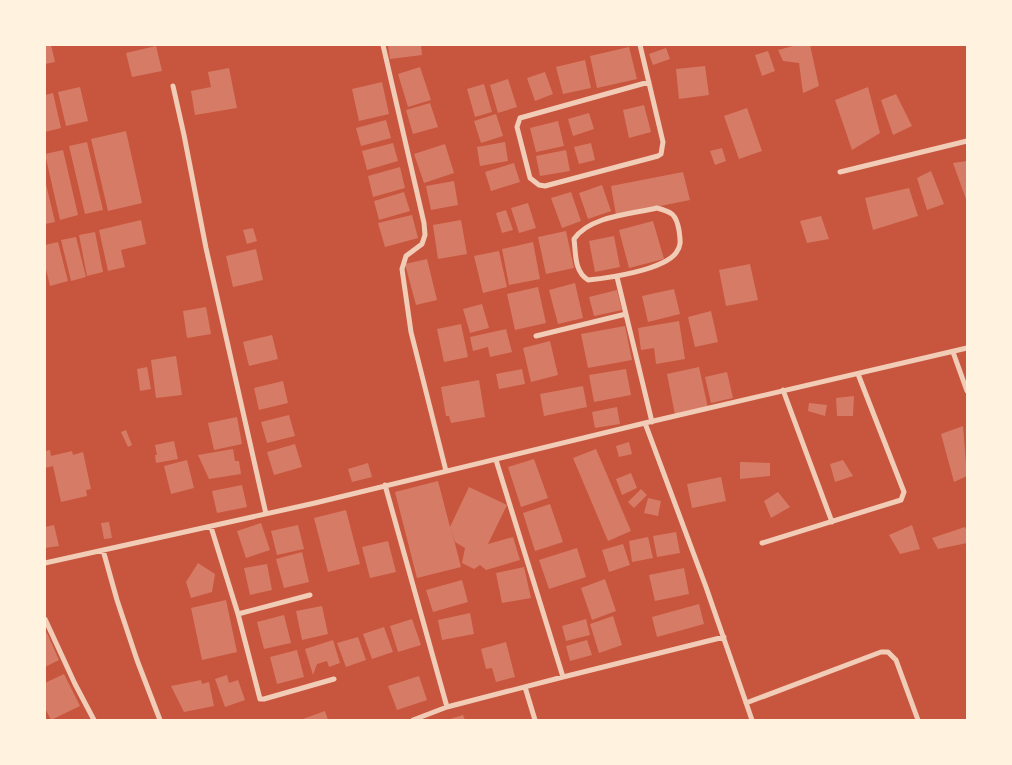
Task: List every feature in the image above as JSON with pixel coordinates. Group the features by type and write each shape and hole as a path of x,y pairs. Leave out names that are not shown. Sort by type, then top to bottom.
{"street":[{"path":"383,45 424,223 425,235 422,244 406,256 402,269 405,294 412,332 446,471"},
{"path":"640,45 649,82 663,142 661,154 545,186 530,178 517,127 520,118 649,82"},
{"path":"173,86 206,248 266,514"},
{"path":"840,172 967,141"},
{"path":"657,208 669,211 677,219 681,243 677,252 667,262 618,277 588,280 582,276 577,266 574,239 580,230 593,223 657,208"},
{"path":"618,277 652,422"},
{"path":"536,336 626,314"},
{"path":"45,563 315,504 385,485 967,348"},
{"path":"953,352 967,391"},
{"path":"762,543 901,500 904,497 904,492 858,374"},
{"path":"783,390 832,522"},
{"path":"645,423 724,637 752,720"},
{"path":"496,460 562,677"},
{"path":"385,485 446,708"},
{"path":"211,527 238,614 260,699 334,679"},
{"path":"103,550 122,618 160,720"},
{"path":"238,614 310,595"},
{"path":"45,619 74,684 94,720"},
{"path":"412,720 446,708 562,677 724,637"},
{"path":"746,703 881,652 888,652 896,660 918,720"},
{"path":"525,687 535,720"}],"building":[{"path":"45,45 51,45 55,62 45,64"},
{"path":"388,45 421,45 422,55 390,59"},
{"path":"797,45 810,45 819,86 803,93 799,63 783,61 778,50"},
{"path":"156,46 162,71 132,77 126,53"},
{"path":"629,47 637,79 597,88 590,56"},
{"path":"666,48 670,59 653,65 649,54"},
{"path":"768,51 775,71 762,76 755,55"},
{"path":"585,60 591,88 563,94 556,67"},
{"path":"705,66 709,95 679,99 676,69"},
{"path":"420,67 431,100 408,107 398,74"},
{"path":"229,68 237,108 195,115 191,91 211,87 208,72"},
{"path":"545,72 553,94 535,101 527,78"},
{"path":"508,79 517,107 498,113 490,85"},
{"path":"382,82 389,114 359,121 352,89"},
{"path":"484,84 492,112 475,117 467,89"},
{"path":"80,87 88,121 66,126 58,92"},
{"path":"868,87 880,133 852,150 835,100"},
{"path":"53,93 61,128 45,132 45,95"},
{"path":"896,94 912,126 893,135 881,100"},
{"path":"430,103 438,127 413,134 406,110"},
{"path":"644,105 651,132 629,138 623,110"},
{"path":"747,108 762,151 739,159 724,116"},
{"path":"589,113 594,129 573,136 568,119"},
{"path":"496,114 503,136 481,143 474,121"},
{"path":"386,120 391,138 361,146 356,128"},
{"path":"558,121 564,146 536,152 530,128"},
{"path":"126,131 142,203 108,211 91,139"},
{"path":"87,142 103,210 85,214 69,146"},
{"path":"505,142 508,161 480,166 477,147"},
{"path":"393,143 398,161 367,170 362,151"},
{"path":"591,143 595,160 579,164 574,147"},
{"path":"445,144 454,173 424,183 414,154"},
{"path":"722,148 726,161 715,165 710,151"},
{"path":"63,150 78,215 60,220 45,154"},
{"path":"566,150 570,171 540,176 536,156"},
{"path":"967,161 967,202 953,163"},
{"path":"514,163 520,182 491,191 485,172"},
{"path":"400,167 405,188 373,197 368,176"},
{"path":"931,171 944,204 927,210 917,178"},
{"path":"683,172 690,200 616,215 611,186"},
{"path":"45,180 55,222 45,224"},
{"path":"454,181 458,205 431,210 426,186"},
{"path":"602,185 611,211 588,219 579,193"},
{"path":"909,188 918,216 873,230 865,198"},
{"path":"404,192 410,211 379,220 374,201"},
{"path":"571,192 581,221 562,228 551,198"},
{"path":"528,203 536,228 519,233 511,208"},
{"path":"506,210 513,230 502,233 496,213"},
{"path":"412,215 418,238 385,247 378,223"},
{"path":"821,216 829,239 807,243 800,221"},
{"path":"141,220 146,244 121,250 125,267 108,271 99,230"},
{"path":"461,220 467,254 438,259 433,225"},
{"path":"653,221 664,259 629,268 619,230"},
{"path":"253,228 257,241 247,244 243,230"},
{"path":"566,231 574,268 546,274 538,237"},
{"path":"95,232 103,272 87,276 79,235"},
{"path":"614,236 620,267 595,272 589,241"},
{"path":"76,237 86,277 71,281 61,240"},
{"path":"58,242 68,281 50,286 45,265 45,245"},
{"path":"533,242 540,279 509,285 502,249"},
{"path":"256,249 263,280 233,287 226,256"},
{"path":"499,251 507,287 483,293 474,256"},
{"path":"427,259 437,300 416,305 405,264"},
{"path":"750,264 758,300 726,306 719,270"},
{"path":"575,283 583,318 558,324 549,290"},
{"path":"538,287 546,323 515,330 507,294"},
{"path":"674,289 680,314 648,322 642,296"},
{"path":"617,290 622,310 594,316 589,297"},
{"path":"482,304 489,328 470,333 463,309"},
{"path":"206,307 211,334 187,338 183,311"},
{"path":"711,311 718,342 695,347 688,317"},
{"path":"679,321 685,359 656,364 654,348 641,350 638,328"},
{"path":"461,324 468,357 444,362 437,329"},
{"path":"625,326 632,360 588,368 581,334"},
{"path":"506,329 512,352 490,357 488,347 473,351 470,337"},
{"path":"272,335 278,359 249,366 243,342"},
{"path":"550,341 558,375 531,382 523,348"},
{"path":"176,356 182,395 156,398 151,360"},
{"path":"147,367 151,389 140,391 137,369"},
{"path":"699,367 708,408 675,415 667,374"},
{"path":"522,369 525,384 499,389 496,374"},
{"path":"626,369 631,395 594,402 589,375"},
{"path":"727,372 733,398 711,403 705,377"},
{"path":"479,380 485,417 451,423 449,416 446,416 441,387"},
{"path":"283,381 288,403 259,410 254,388"},
{"path":"583,386 587,407 544,416 540,394"},
{"path":"854,396 853,416 837,416 836,398"},
{"path":"809,403 827,405 825,416 808,411"},
{"path":"617,407 620,424 595,428 592,412"},
{"path":"289,415 295,436 267,443 261,422"},
{"path":"237,417 242,444 214,450 208,423"},
{"path":"963,426 967,476 954,482 941,434"},
{"path":"126,430 132,445 128,447 121,432"},
{"path":"174,441 178,459 156,463 155,445"},
{"path":"629,442 632,454 619,457 616,446"},
{"path":"295,444 302,467 274,475 267,452"},
{"path":"233,449 235,461 239,461 241,474 209,479 198,455"},
{"path":"596,449 631,531 608,541 573,458"},
{"path":"50,450 51,456 72,451 73,455 83,452 91,489 86,490 87,496 61,502 53,466 45,468 45,451"},
{"path":"534,459 548,498 521,507 508,467"},
{"path":"187,460 194,488 171,494 164,466"},
{"path":"843,460 853,476 835,482 830,464"},
{"path":"740,462 770,463 770,476 740,479"},
{"path":"368,463 372,477 352,482 348,469"},
{"path":"631,473 637,488 622,495 616,479"},
{"path":"721,477 726,501 692,508 687,484"},
{"path":"438,481 450,527 469,487 507,505 488,544 513,537 520,560 486,570 480,565 474,569 462,563 465,548 455,542 451,528 461,567 417,578 395,492"},
{"path":"242,485 247,507 217,513 212,491"},
{"path":"641,489 647,495 634,508 628,502"},
{"path":"778,492 790,507 771,518 764,501"},
{"path":"648,498 661,501 658,516 644,513"},
{"path":"550,504 563,542 535,551 523,513"},
{"path":"346,510 360,564 328,572 314,518"},
{"path":"109,522 112,538 104,539 101,523"},
{"path":"261,523 270,550 246,558 237,531"},
{"path":"54,525 59,546 45,548 45,527"},
{"path":"298,525 304,549 277,555 271,531"},
{"path":"912,525 920,549 900,554 889,535"},
{"path":"965,527 967,543 938,549 932,538"},
{"path":"676,532 680,553 657,557 653,536"},
{"path":"648,537 653,558 632,562 629,541"},
{"path":"388,541 396,572 370,578 362,547"},
{"path":"623,544 630,565 609,572 602,550"},
{"path":"577,548 586,577 549,589 539,560"},
{"path":"302,552 309,582 284,588 276,559"},
{"path":"198,563 215,574 212,592 191,598 186,582"},
{"path":"267,564 272,590 250,595 244,568"},
{"path":"524,567 531,598 502,603 496,573"},
{"path":"684,568 689,594 655,601 649,575"},
{"path":"605,579 616,611 592,620 581,588"},
{"path":"462,580 468,602 433,612 426,590"},
{"path":"226,600 237,652 202,660 191,608"},
{"path":"699,604 704,624 657,637 652,617"},
{"path":"322,606 328,634 302,640 296,611"},
{"path":"470,613 474,634 442,640 438,620"},
{"path":"284,615 291,643 264,649 257,622"},
{"path":"613,616 622,645 599,653 590,624"},
{"path":"412,619 421,645 398,652 390,626"},
{"path":"586,619 590,635 566,641 562,626"},
{"path":"384,627 393,652 372,659 363,634"},
{"path":"47,633 59,660 45,667 45,634"},
{"path":"358,637 366,660 346,667 337,643"},
{"path":"333,640 340,663 329,667 327,661 317,664 313,675 305,649"},
{"path":"587,640 592,655 570,661 566,646"},
{"path":"506,642 515,677 496,682 492,668 486,669 481,649"},
{"path":"297,650 304,677 277,684 270,657"},
{"path":"64,674 80,706 51,720 45,708 45,683"},
{"path":"227,675 229,683 238,680 245,700 225,707 215,679"},
{"path":"419,676 427,700 397,710 388,686"},
{"path":"201,680 202,684 209,682 214,706 184,712 171,686"},
{"path":"325,711 328,720 300,720"},
{"path":"463,715 465,720 447,720"}]}
